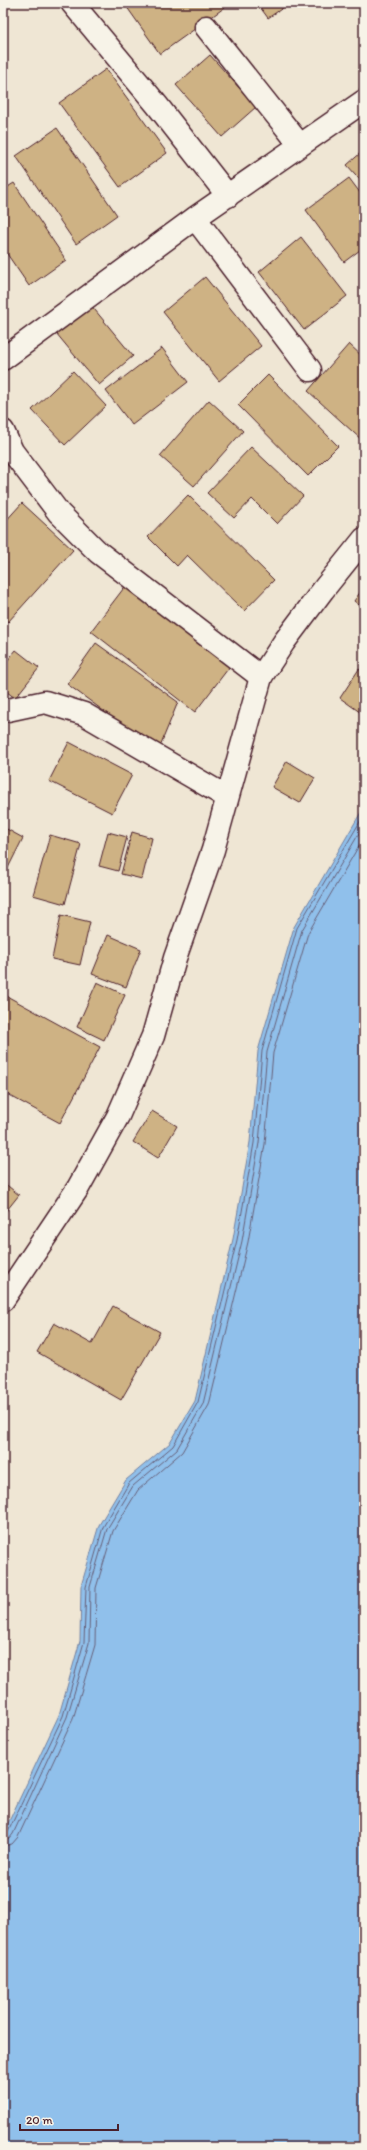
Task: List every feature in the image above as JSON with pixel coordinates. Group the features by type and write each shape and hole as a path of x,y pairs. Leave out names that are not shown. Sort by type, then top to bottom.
{"main road":[{"path":"72,3 157,105 228,196"},
{"path":"206,27 300,145"},
{"path":"3,359 195,218 364,101"},
{"path":"195,218 310,370"},
{"path":"3,431 12,451 59,513 98,552 261,677"},
{"path":"3,1300 78,1188 118,1116 153,1036 176,958 212,850 261,677 318,596 364,539"},
{"path":"3,711 45,702 84,714 227,797"}],"water":[{"path":"364,807 364,2147 3,2147 3,1834 59,1715 80,1641 81,1586 99,1525 126,1480 170,1443 195,1401 233,1239 250,1142 258,1051 294,927"}],"building":[{"path":"124,3 220,3 224,8 160,54"},
{"path":"257,3 290,3 268,18"},
{"path":"210,55 256,107 222,137 176,85"},
{"path":"106,69 167,153 120,187 59,103"},
{"path":"57,128 117,215 76,244 16,156"},
{"path":"364,150 364,184 347,165"},
{"path":"349,178 364,198 364,247 344,262 306,210"},
{"path":"14,183 66,260 29,286 3,248 3,190"},
{"path":"301,237 347,296 304,330 259,272"},
{"path":"205,277 261,346 219,381 163,312"},
{"path":"90,304 133,356 99,385 56,333"},
{"path":"349,344 364,358 364,442 308,391"},
{"path":"162,348 188,382 132,425 106,391"},
{"path":"73,371 106,406 65,445 32,410"},
{"path":"268,375 338,446 308,476 238,405"},
{"path":"209,400 243,431 194,486 160,456"},
{"path":"251,447 303,496 277,524 252,499 234,518 207,493"},
{"path":"188,495 274,580 244,611 187,555 177,566 148,537"},
{"path":"22,503 73,550 8,622 3,617 3,524"},
{"path":"130,580 234,661 195,712 91,631"},
{"path":"364,587 364,609 354,601"},
{"path":"96,643 178,702 158,751 67,684"},
{"path":"16,650 39,668 15,698 3,689 3,666"},
{"path":"359,669 364,673 364,715 340,698"},
{"path":"69,742 132,775 112,813 49,781"},
{"path":"287,761 315,778 300,803 272,787"},
{"path":"3,827 23,838 3,878"},
{"path":"108,832 127,837 118,871 99,866"},
{"path":"132,832 152,838 142,879 121,874"},
{"path":"50,835 81,844 65,904 33,895"},
{"path":"61,915 90,922 80,965 52,959"},
{"path":"108,935 141,949 126,987 92,974"},
{"path":"97,982 125,995 104,1040 77,1027"},
{"path":"3,994 100,1047 60,1123 3,1092"},
{"path":"152,1111 177,1126 158,1158 133,1142"},
{"path":"3,1182 19,1195 3,1215"},
{"path":"113,1306 160,1332 121,1400 37,1352 54,1323 92,1344"}]}
